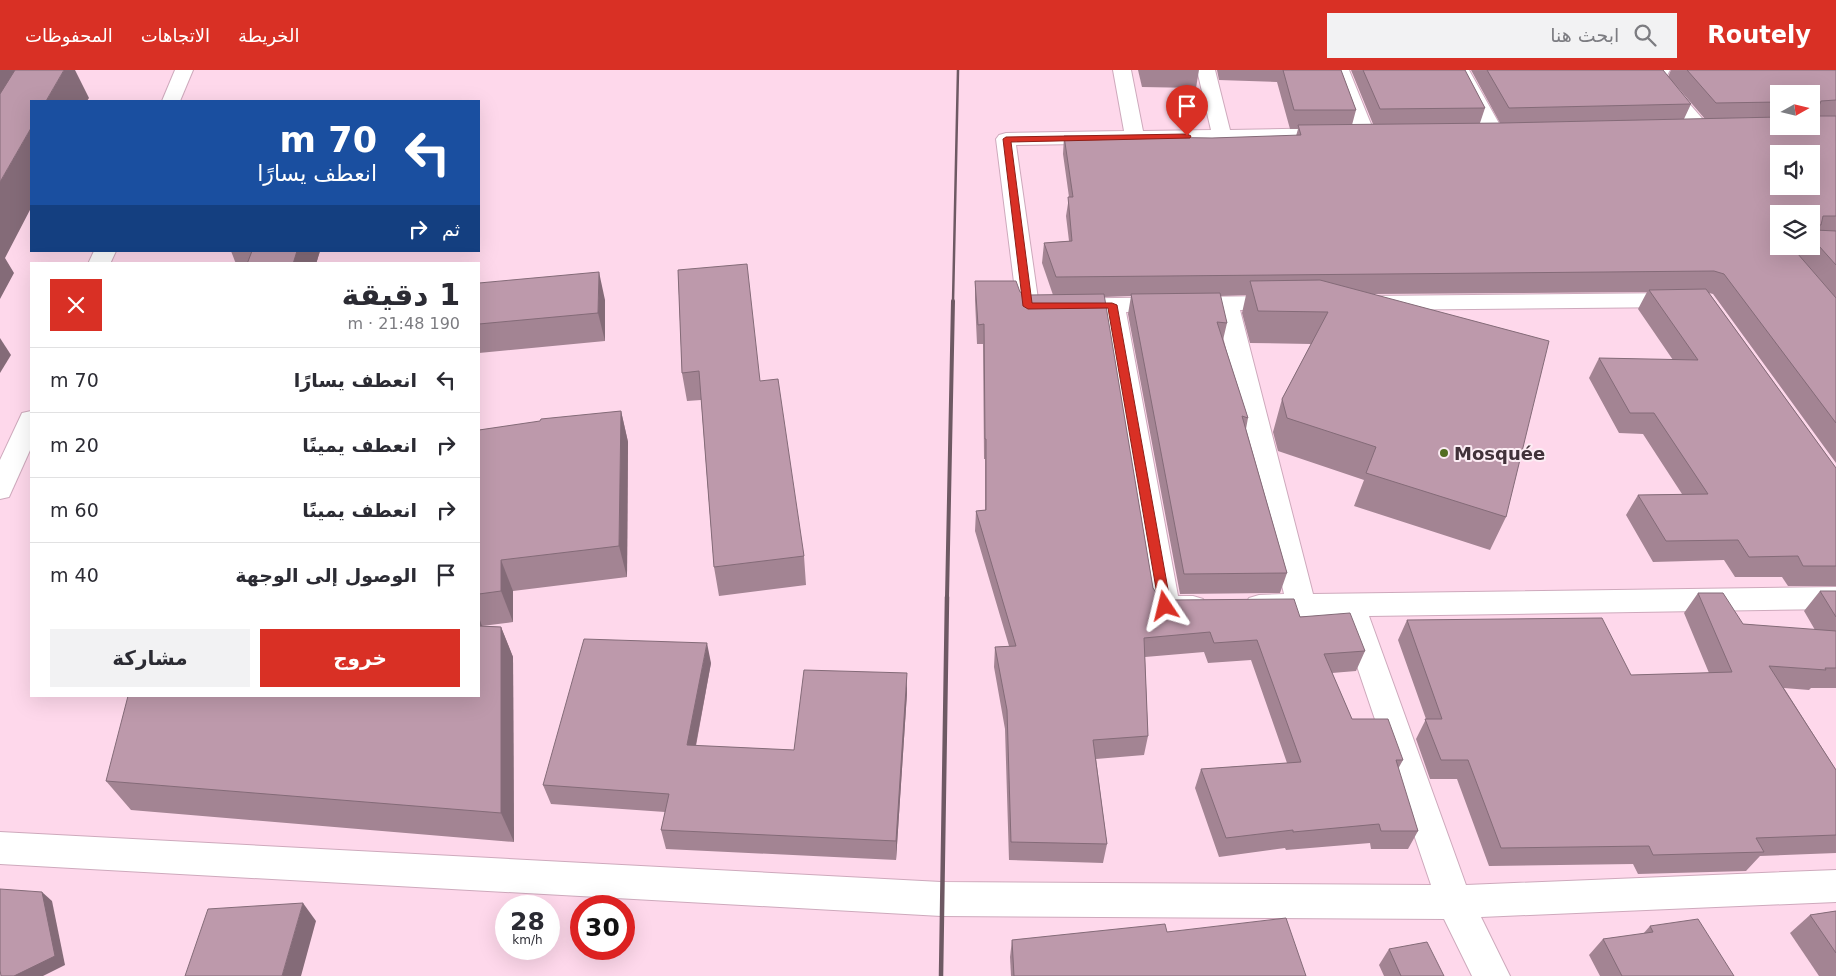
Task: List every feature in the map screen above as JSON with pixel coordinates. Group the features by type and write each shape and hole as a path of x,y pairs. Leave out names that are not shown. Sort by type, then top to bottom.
{"street":[{"path":"171,100 184,70"},
{"path":"1122,70 1134,137"},
{"path":"1206,70 1222,136"},
{"path":"1297,303 1028,306 1006,139 1374,134 1340,70"},
{"path":"1460,70 1495,133"},
{"path":"1661,70 1658,77 1708,128 1670,129"},
{"path":"1346,303 1703,300"},
{"path":"1227,304 1301,606"},
{"path":"1112,305 1165,606 1351,606 1836,598"},
{"path":"0,490 30,421"},
{"path":"1351,606 1454,902 1490,976"},
{"path":"0,848 941,899 1454,902 1836,886"}],"building":[{"path":"15,70 64,70 47,100 30,100 30,130 0,182 0,94"},
{"path":"1283,70 1341,70 1356,110 1294,110"},
{"path":"1363,70 1465,70 1485,108 1380,109"},
{"path":"1487,70 1663,70 1691,104 1509,108"},
{"path":"1687,70 1836,70 1836,100 1821,101 1820,104 1820,85 1770,85 1770,102 1716,103"},
{"path":"1820,116 1836,116 1836,216 1823,216 1820,225 1820,205 1770,205 1770,255 1799,255 1836,298 1836,423 1724,274 1714,271 1056,277 1044,243 1072,241 1068,197 1073,197 1064,136 1212,138 1301,135 1298,125 1770,117 1770,135 1820,135"},
{"path":"1820,230 1836,231 1836,265 1820,247"},
{"path":"252,252 297,252 294,262 248,262"},
{"path":"747,264 760,381 778,379 804,556 714,567 699,371 682,373 678,270"},
{"path":"599,272 598,313 480,324 480,283"},
{"path":"1320,280 1549,341 1506,517 1366,473 1376,447 1287,418 1282,399 1328,312 1258,311 1250,281"},
{"path":"975,281 1016,281 1020,292 1029,295 1104,294 1153,588 1159,597 1170,600 1294,599 1300,617 1350,613 1365,651 1324,654 1352,719 1388,719 1403,760 1396,760 1418,831 1381,831 1379,824 1293,832 1293,830 1226,838 1201,769 1301,762 1257,640 1214,643 1210,632 1144,638 1148,736 1093,740 1107,844 1011,842 1007,710 995,647 1016,646 976,511 986,510 986,439 984,324 978,325"},
{"path":"1706,289 1836,468 1836,566 1803,566 1798,556 1749,557 1738,540 1666,541 1638,495 1708,494 1654,413 1630,413 1599,358 1698,360 1649,290"},
{"path":"1220,293 1227,323 1217,322 1248,418 1242,416 1287,573 1184,574 1131,294"},
{"path":"621,411 619,546 501,560 501,591 480,594 480,430 540,421 541,419"},
{"path":"1820,591 1836,591 1836,617"},
{"path":"1698,593 1723,593 1743,624 1836,631 1836,668 1825,668 1826,670 1769,666 1836,770 1836,835 1756,838 1764,852 1653,855 1649,846 1501,848 1468,760 1441,760 1425,719 1442,719 1407,620 1602,618 1631,675 1732,672"},
{"path":"480,626 501,627 501,813 106,781 128,697 480,697"},
{"path":"584,639 707,643 687,745 794,750 804,670 907,673 896,841 661,830 669,794 543,785"},
{"path":"0,889 42,892 55,956 14,976 1,976 0,970"},
{"path":"303,903 282,976 185,976 208,909"},
{"path":"1836,911 1836,953 1810,915"},
{"path":"1286,918 1306,976 1014,976 1012,940 1165,924 1167,932"},
{"path":"1698,919 1734,976 1622,976 1603,939 1653,932 1650,926"},
{"path":"1427,942 1444,976 1401,976 1389,949"}],"railway":[{"path":"953,302 958,70"},
{"path":"947,598 953,301"},
{"path":"941,976 947,597"}],"place":[{"name":"Mosquée","path":"1444,453"}],"route":[{"path":"1165,606 1112,305 1028,306 1006,139 1187,136"}]}
